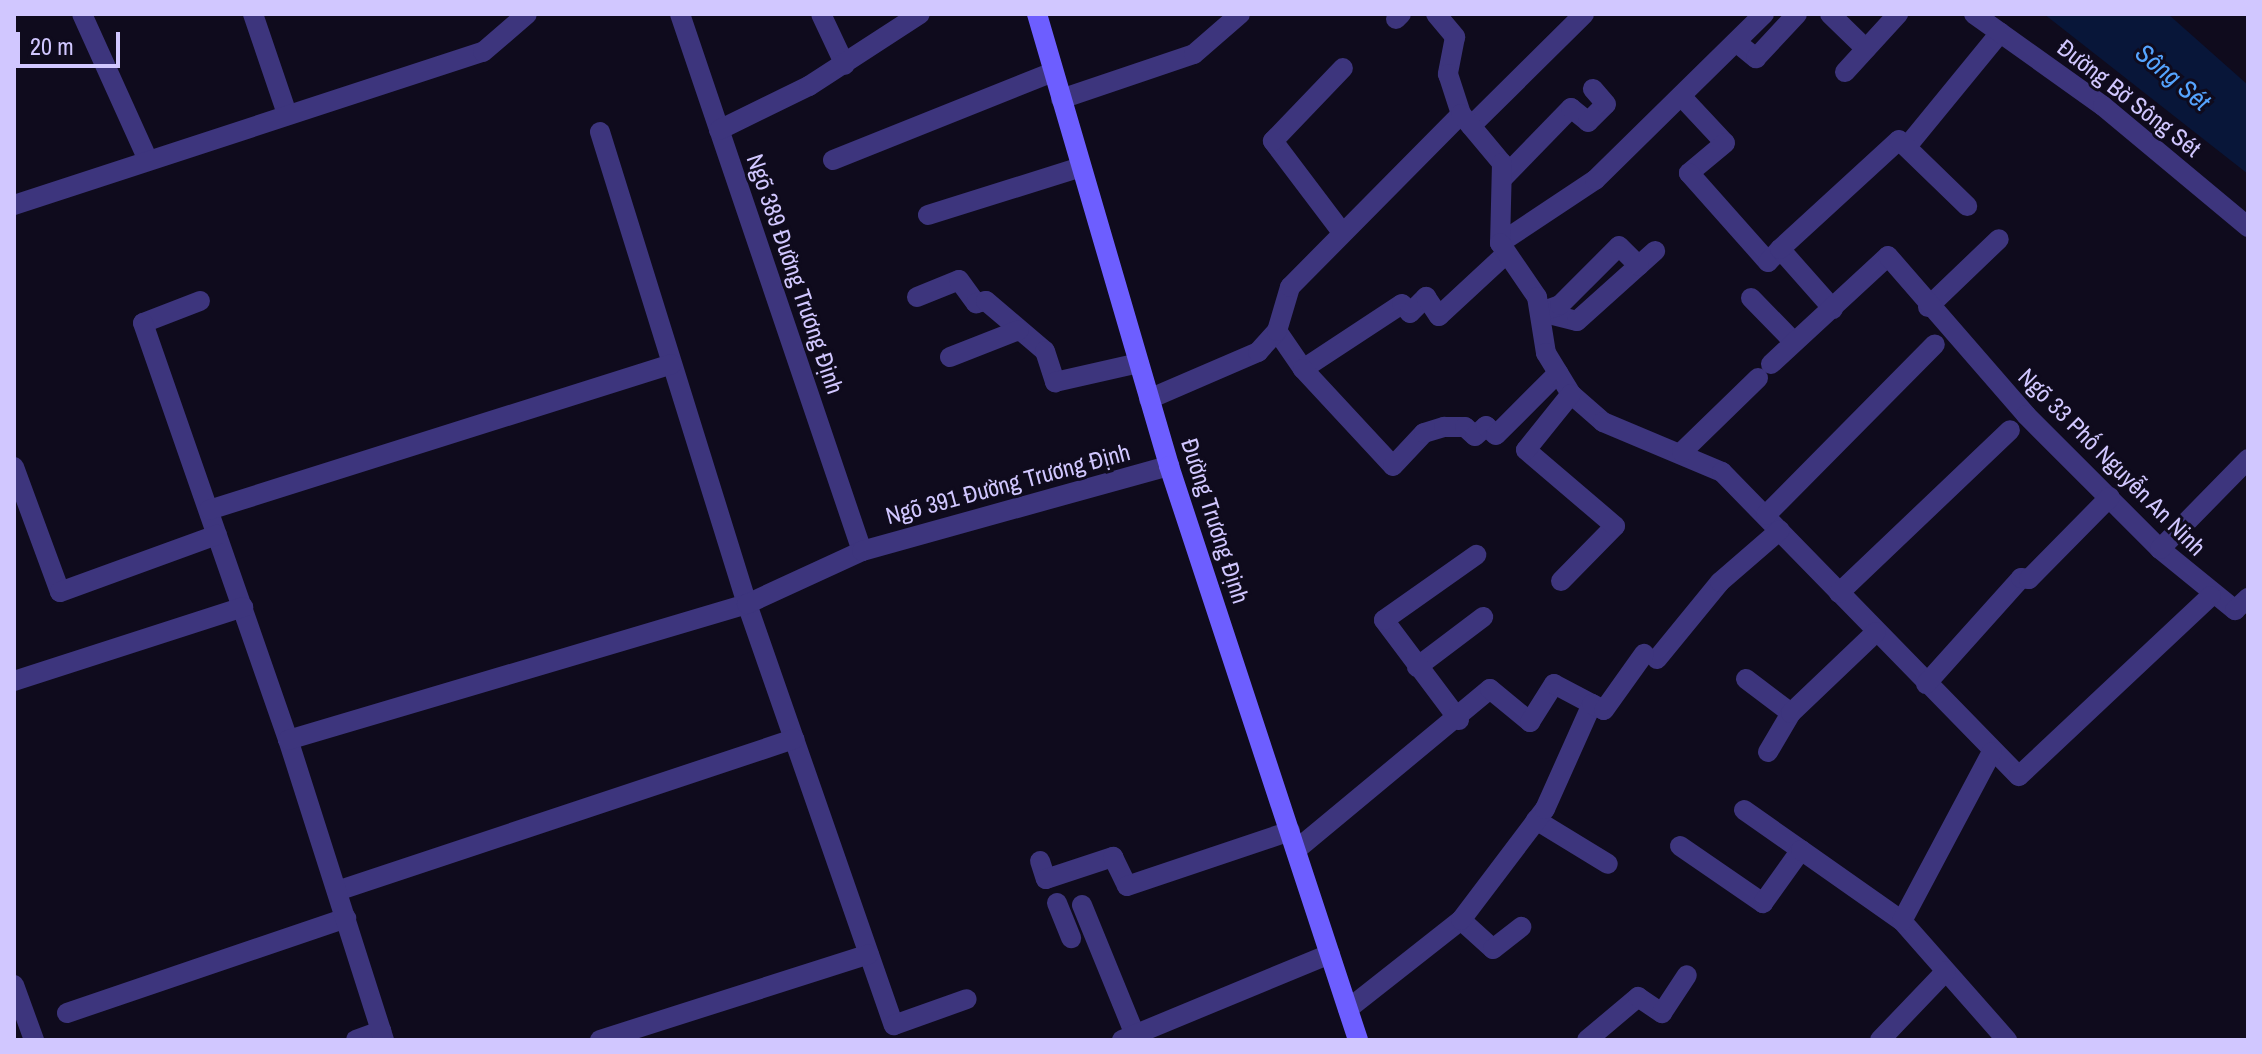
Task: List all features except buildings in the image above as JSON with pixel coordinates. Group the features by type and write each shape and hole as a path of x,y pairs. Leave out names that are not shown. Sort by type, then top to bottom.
{"main road":[{"name":"Đường Trương Định","path":"1037,14 1169,466 1358,1040"}],"street":[{"path":"82,14 147,158"},
{"path":"253,14 286,111"},
{"path":"14,205 286,111 483,52 527,14"},
{"name":"Ngõ 389 Đường Trương Định","path":"680,14 862,551"},
{"path":"821,14 845,65"},
{"path":"719,130 845,65 920,14"},
{"path":"1061,99 1194,54 1240,14"},
{"path":"1436,14 1455,37 1448,74 1466,120 1501,161 1503,248 1541,312 1546,353 1571,394 1603,422 1682,452 1722,472 1992,752 2019,776 2211,596 2235,610 2248,598"},
{"path":"1149,399 1235,367 1277,331 1290,287 1341,231 1584,14"},
{"path":"1303,369 1402,304 1410,313 1426,297 1439,316 1503,248 1595,180 1764,14"},
{"path":"1736,42 1756,58 1797,14"},
{"path":"1830,14 1866,49"},
{"path":"1845,72 1898,14"},
{"name":"Đường Bờ Sông Sét","path":"1974,14 2248,227"},
{"path":"1909,144 2000,33"},
{"path":"1341,231 1273,141 1343,68"},
{"path":"833,160 1053,72"},
{"path":"1502,179 1571,108 1588,122 1606,104 1593,89"},
{"path":"1681,96 1725,143 1689,173 1768,262 1899,140 1909,144 1967,206"},
{"path":"600,132 747,604 894,1025 967,999"},
{"path":"928,215 1081,167"},
{"path":"1928,307 1999,239"},
{"path":"1541,312 1560,305 1619,246 1639,266"},
{"path":"1780,249 1833,309"},
{"path":"1541,312 1577,321 1655,251"},
{"name":"Ngõ 33 Phố Nguyễn An Ninh","path":"1682,452 1793,341 1833,309 1888,256 1928,307 2160,549 2211,596"},
{"path":"917,297 959,280 976,303 986,301 1045,351 1055,382 1139,363"},
{"path":"1751,298 1793,341"},
{"path":"200,301 143,323 288,740 382,1036 356,1040"},
{"path":"950,357 1019,330"},
{"path":"1277,331 1303,369 1393,466 1424,433 1444,427 1465,427 1475,436 1486,426 1496,435 1558,373"},
{"path":"1040,861 1046,879 1113,857 1127,886 1293,840 1459,720 1490,689 1530,722 1554,684 1604,710 1935,344"},
{"path":"209,510 671,364"},
{"path":"1561,581 1615,526 1526,450 1571,394"},
{"path":"1839,593 2010,430"},
{"path":"2160,549 2248,459"},
{"name":"Ngõ 391 Đường Trương Định","path":"288,740 747,604 862,551 1169,466"},
{"path":"14,467 60,592 217,535"},
{"path":"1926,684 2021,578 2029,579 2110,497"},
{"path":"1459,720 1384,620 1476,555"},
{"path":"14,681 243,607"},
{"path":"1417,667 1483,617"},
{"path":"1768,752 1791,713 1876,632"},
{"path":"1746,679 1791,713"},
{"path":"1348,1009 1461,920 1536,820 1592,704"},
{"path":"337,891 794,739"},
{"path":"1902,921 1992,752"},
{"path":"1744,810 1902,921 2007,1040"},
{"path":"1536,820 1608,864"},
{"path":"1680,846 1763,903 1801,850"},
{"path":"1064,921 1084,910 1129,1037 1330,954"},
{"path":"67,1013 346,918"},
{"path":"1461,920 1493,949 1521,927"},
{"path":"600,1040 869,954"},
{"path":"1880,1040 1946,971"},
{"path":"1587,1040 1638,997 1662,1013 1687,975"},
{"path":"15,993 34,1040"}],"water":[{"name":"Sông Sét","path":"2044,14 2168,14 2248,85 2248,174"}]}
